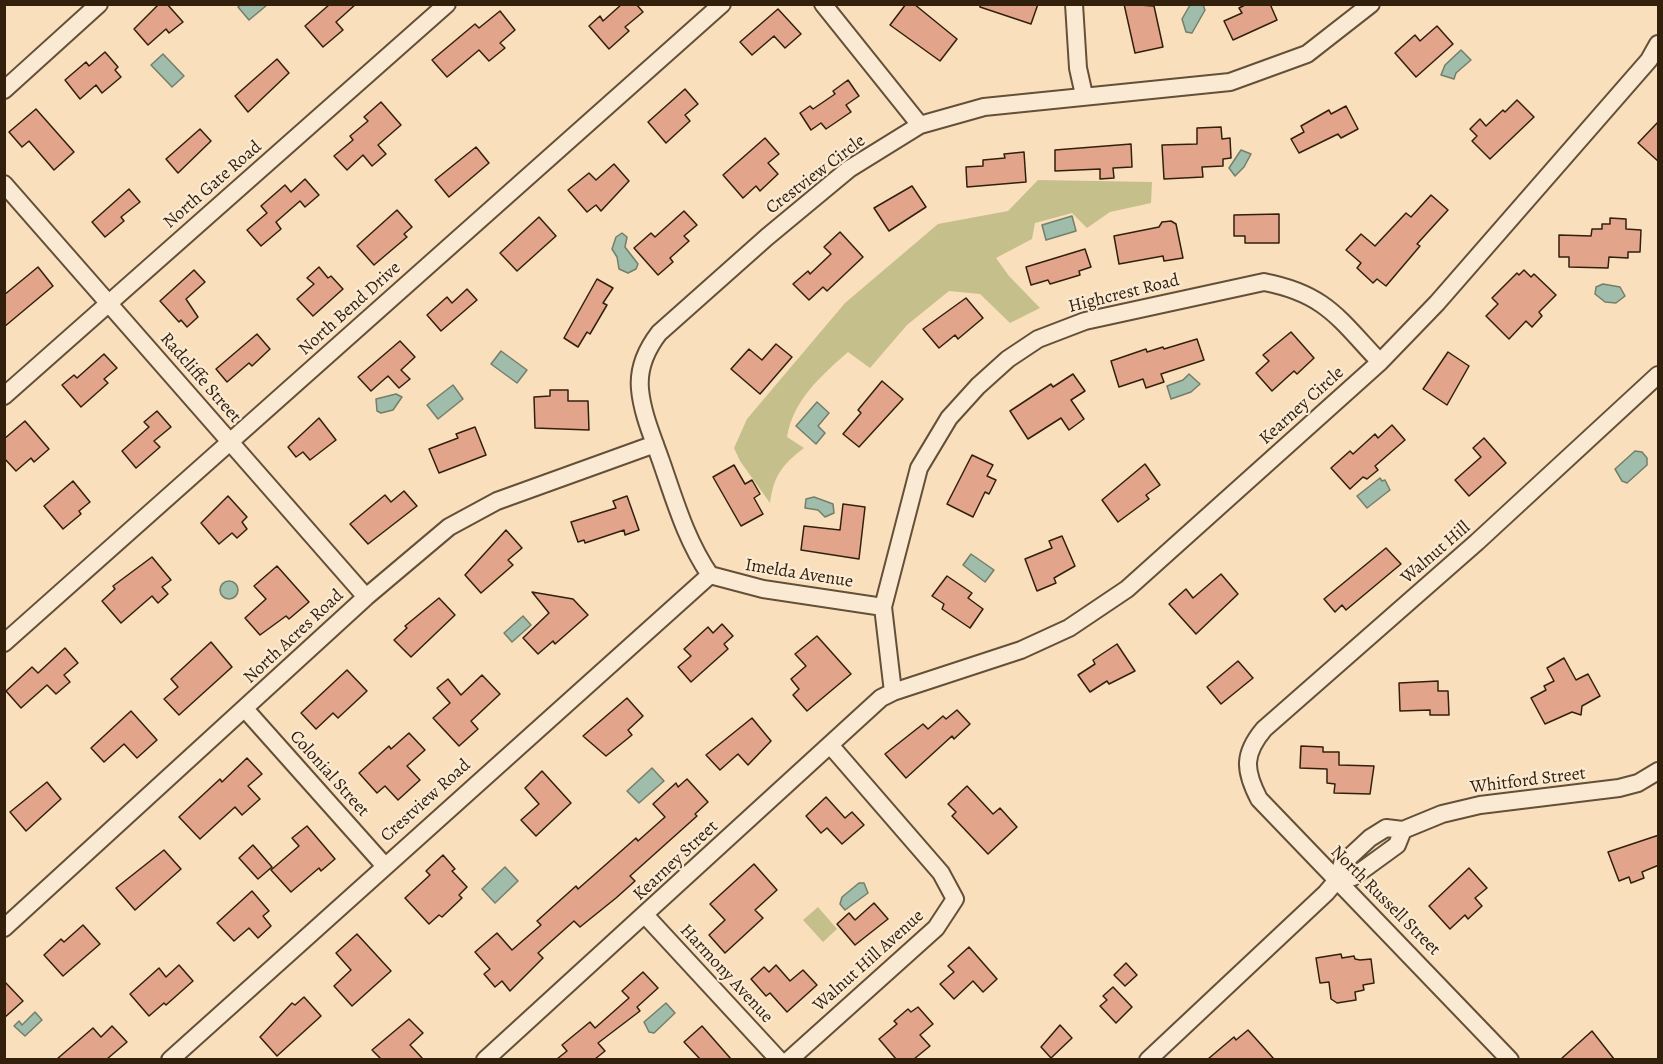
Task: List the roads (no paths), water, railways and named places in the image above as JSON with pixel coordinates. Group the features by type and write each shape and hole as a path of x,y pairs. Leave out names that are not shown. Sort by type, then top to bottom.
{"street":[{"path":"4,90 99,4"},
{"name":"North Gate Road","path":"4,396 447,4"},
{"name":"North Bend Drive","path":"4,643 722,4"},
{"path":"823,4 920,125"},
{"path":"1074,4 1078,68 1084,95"},
{"name":"Crestview Circle","path":"710,575 684,529 655,444 640,388 641,369 647,350 659,333 767,237 849,169 920,125 984,107 1084,95 1230,82 1307,54 1371,4"},
{"name":"Kearney Circle","path":"893,692 1021,650 1069,628 1127,590 1380,362 1437,303 1649,60 1659,44"},
{"name":"Radcliffe Street","path":"4,184 366,597"},
{"name":"Highcrest Road","path":"893,692 883,607 920,468 949,418 978,386 1008,359 1038,339 1085,321 1264,282 1293,287 1311,295 1328,307 1380,362"},
{"name":"Walnut Hill","path":"1247,763 1252,744 1264,729 1486,535 1659,375"},
{"name":"North Acres Road","path":"4,928 366,597 449,527 497,501 655,444"},
{"name":"Imelda Avenue","path":"710,575 763,590 883,607"},
{"name":"Crestview Road","path":"170,1059 710,575"},
{"name":"Kearney Street","path":"485,1059 869,708 893,692"},
{"name":"Colonial Street","path":"245,709 384,865"},
{"name":"Walnut Hill Avenue","path":"789,1059 936,928 955,899 941,873 830,745"},
{"name":"North Russell Street","path":"1247,763 1250,782 1259,799 1510,1059"},
{"name":"Whitford Street","path":"1148,1059 1338,879 1342,864 1370,838 1386,828 1402,830 1442,814 1480,805 1599,792 1638,783 1659,771"},
{"name":"Harmony Avenue","path":"645,915 779,1059"}]}
